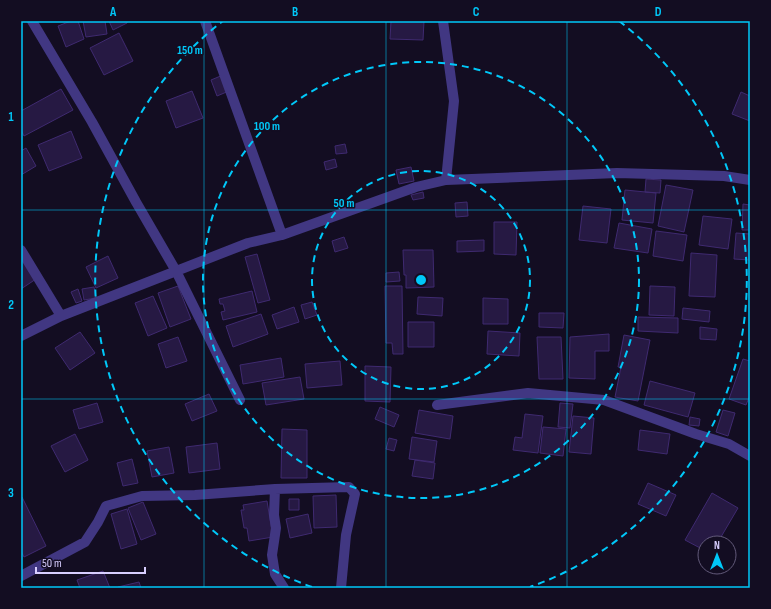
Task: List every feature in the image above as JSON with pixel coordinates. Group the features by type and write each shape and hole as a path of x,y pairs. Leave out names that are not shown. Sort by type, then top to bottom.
{"street":[{"path":"32,21 92,122 176,271 240,400"},
{"path":"205,21 282,235"},
{"path":"443,21 454,101 446,180"},
{"path":"21,336 61,316 248,243 282,235 416,187 446,180 617,173 724,176 750,180"},
{"path":"21,250 61,316"},
{"path":"437,406 528,393 604,400 696,434 729,444 750,456"},
{"path":"21,576 85,542 106,506 142,496 275,489 350,487 355,494 346,535 341,588"},
{"path":"275,489 274,514 276,528 272,555 276,574 284,588"}],"building":[{"path":"71,21 78,21 84,39 66,47 58,26"},
{"path":"83,21 105,21 107,34 86,37"},
{"path":"109,21 127,21 127,23 113,30"},
{"path":"391,21 424,21 423,40 390,39"},
{"path":"119,33 133,61 104,75 90,48"},
{"path":"223,75 229,91 217,96 211,80"},
{"path":"61,89 73,110 24,136 21,130 21,111"},
{"path":"192,91 203,118 176,128 166,101"},
{"path":"741,92 750,96 750,121 732,114"},
{"path":"71,131 82,158 49,171 38,145"},
{"path":"345,144 347,153 336,154 335,146"},
{"path":"26,148 36,166 21,175 21,151"},
{"path":"335,159 337,167 326,170 324,162"},
{"path":"411,167 414,181 399,184 396,170"},
{"path":"646,179 661,180 660,193 645,192"},
{"path":"666,185 693,190 684,232 658,226"},
{"path":"625,190 656,193 653,223 622,220"},
{"path":"423,192 424,198 413,200 411,195"},
{"path":"467,202 468,216 456,217 455,203"},
{"path":"743,204 750,205 750,230 742,230"},
{"path":"583,206 611,209 607,243 579,240"},
{"path":"703,216 732,219 728,249 699,245"},
{"path":"494,222 517,222 516,255 494,254"},
{"path":"619,223 652,229 648,253 614,248"},
{"path":"656,231 687,235 683,261 653,256"},
{"path":"736,233 750,234 750,260 734,259"},
{"path":"344,237 348,248 335,252 332,241"},
{"path":"484,240 484,251 457,252 457,241"},
{"path":"403,250 433,250 434,287 406,288"},
{"path":"691,253 717,255 715,297 689,296"},
{"path":"257,254 270,300 258,303 245,257"},
{"path":"108,256 118,278 96,288 86,267"},
{"path":"22,260 36,279 21,289 21,261"},
{"path":"399,272 400,281 386,282 386,273"},
{"path":"178,286 191,319 170,327 158,293"},
{"path":"385,286 402,286 403,354 393,354 392,343 386,343"},
{"path":"650,286 675,287 674,316 649,315"},
{"path":"94,287 96,298 84,300 82,289"},
{"path":"78,289 82,301 76,303 71,292"},
{"path":"252,291 257,312 223,320 221,312 225,311 223,304 220,304 219,299"},
{"path":"153,296 167,328 148,336 135,303"},
{"path":"418,297 443,298 442,316 417,314"},
{"path":"483,298 508,299 508,324 483,324"},
{"path":"312,302 317,315 305,319 301,305"},
{"path":"294,307 299,322 277,329 272,315"},
{"path":"683,308 710,311 709,322 682,319"},
{"path":"539,313 564,313 563,328 539,327"},
{"path":"261,314 268,334 233,347 226,326"},
{"path":"638,317 678,318 678,333 638,331"},
{"path":"408,322 434,322 434,347 408,347"},
{"path":"700,327 717,329 716,340 700,339"},
{"path":"488,331 520,333 519,356 487,354"},
{"path":"80,332 95,353 70,370 55,348"},
{"path":"609,334 609,351 595,351 595,379 569,378 570,337"},
{"path":"624,335 650,340 638,401 615,397 621,367 618,367"},
{"path":"178,337 187,361 166,368 158,344"},
{"path":"537,337 561,337 563,379 539,379"},
{"path":"281,358 284,377 243,384 240,365"},
{"path":"743,359 750,361 750,395 746,405 729,399"},
{"path":"340,361 342,385 307,388 305,364"},
{"path":"365,366 391,367 390,402 365,401"},
{"path":"300,377 304,399 266,405 262,383"},
{"path":"650,381 695,393 688,417 644,405"},
{"path":"209,394 217,411 192,421 185,404"},
{"path":"97,403 103,422 79,429 73,410"},
{"path":"560,403 573,404 570,428 558,427"},
{"path":"380,407 399,415 394,427 375,419"},
{"path":"419,410 453,416 450,439 415,433"},
{"path":"723,410 735,413 728,436 716,432"},
{"path":"525,414 543,416 538,453 513,450 515,437 522,438"},
{"path":"573,416 594,418 591,454 569,452"},
{"path":"690,417 700,419 699,426 689,425"},
{"path":"543,427 566,429 563,456 540,453"},
{"path":"282,429 307,430 307,478 281,478"},
{"path":"640,430 670,434 667,454 638,450"},
{"path":"75,434 88,460 65,472 51,446"},
{"path":"412,437 437,441 434,462 409,459"},
{"path":"389,438 397,440 394,451 386,449"},
{"path":"217,443 220,469 189,473 186,447"},
{"path":"169,447 174,473 152,477 147,451"},
{"path":"132,459 138,483 123,486 117,463"},
{"path":"415,460 435,463 433,479 412,476"},
{"path":"648,483 676,495 666,516 638,504"},
{"path":"712,493 738,508 722,535 697,535 697,546 685,540"},
{"path":"336,495 337,527 314,528 313,496"},
{"path":"21,497 46,546 24,557 21,551"},
{"path":"289,499 299,499 299,510 289,510"},
{"path":"267,501 273,537 249,541 247,528 244,528 241,510 244,510 243,505"},
{"path":"143,502 156,534 141,540 128,508"},
{"path":"127,509 137,544 121,549 111,514"},
{"path":"308,514 312,533 290,538 286,519"},
{"path":"103,571 110,588 80,588 77,580"},
{"path":"139,582 141,588 118,588 118,587"}]}
